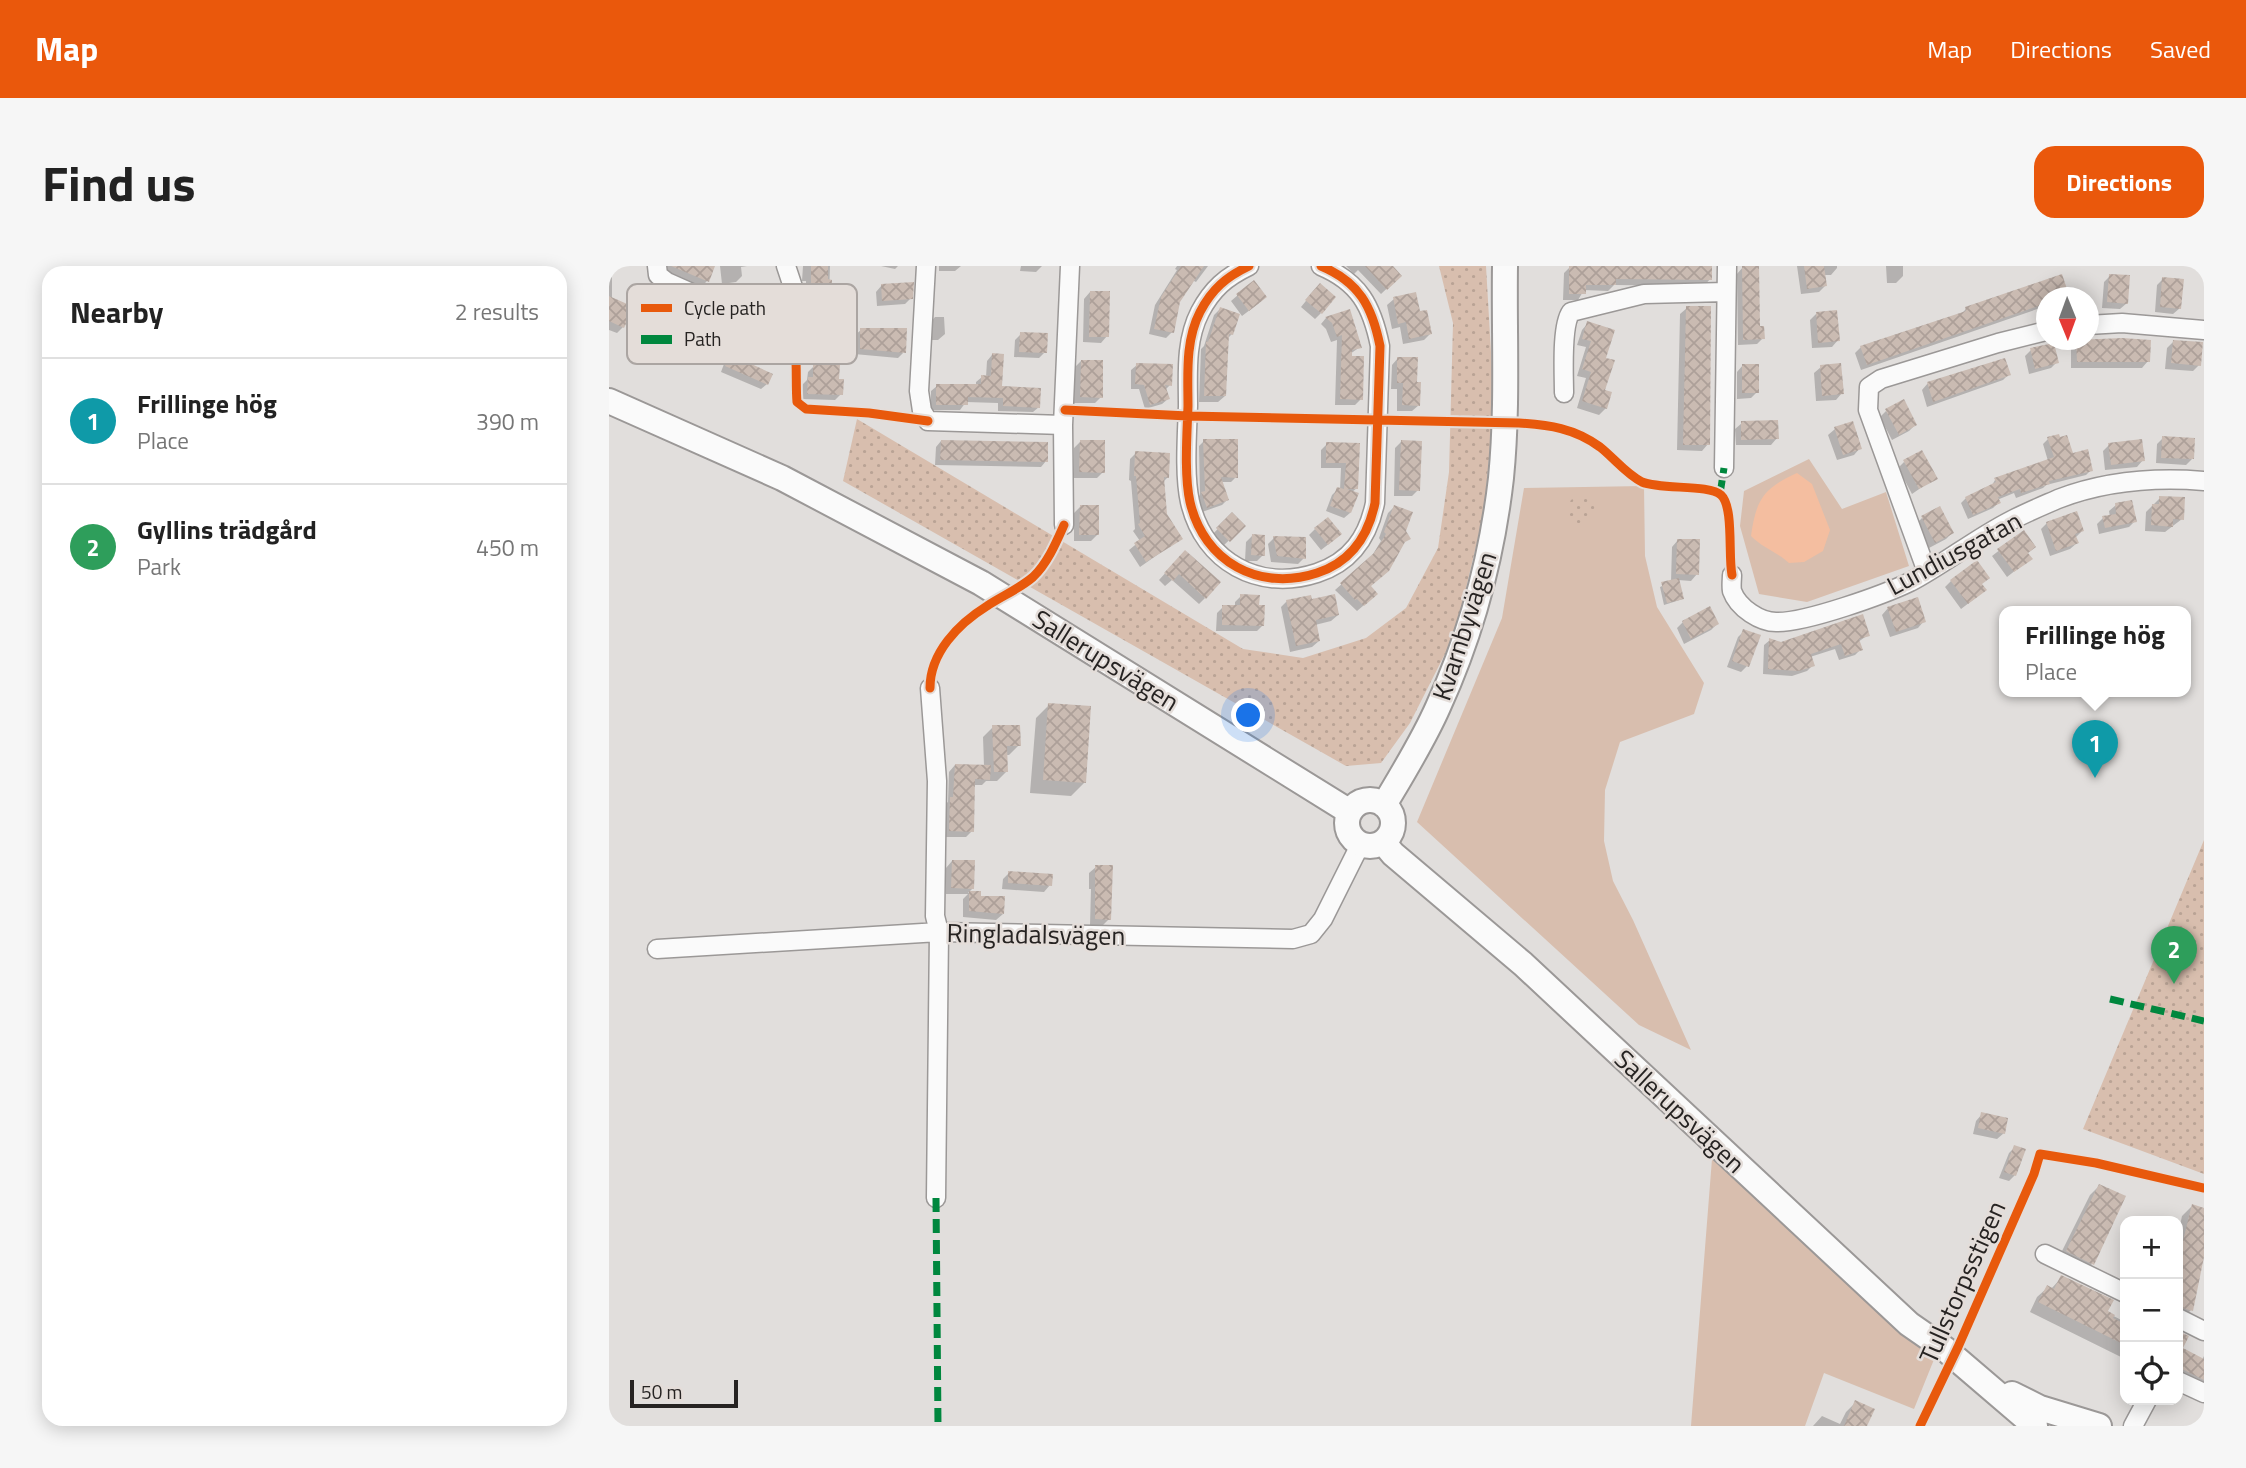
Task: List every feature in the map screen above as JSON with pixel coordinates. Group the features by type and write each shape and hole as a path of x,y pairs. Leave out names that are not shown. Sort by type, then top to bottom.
{"main road":[{"name":"Kvarnbyvägen","path":"1384,805 1438,708 1471,620 1491,546 1501,478 1504,432 1505,266"},
{"name":"Sallerupsvägen","path":"609,401 782,478 981,583 1350,812 1347,823 1352,837 1372,842 1393,854 1523,964 1909,1324 1980,1377 2035,1426"},
{"name":"Sallerupsvägen","path":"609,408 667,429"},
{"path":"1350,812 1358,803 1373,800 1384,805 1391,814 1393,821 1390,835 1372,842"},
{"name":"Sallerupsvägen","path":"1980,1377 2040,1408 2099,1426"}],"street":[{"path":"657,266 658,275 671,284"},
{"path":"786,266 793,284"},
{"path":"926,266 919,391 922,411 928,421 1063,425"},
{"path":"1064,526 1063,425 1070,266"},
{"path":"1249,266 1228,276 1213,292 1192,331 1188,402 1190,499 1195,519 1207,541 1222,557 1240,570 1263,578 1286,579 1329,570 1346,558 1370,524 1375,503 1380,346 1376,327 1353,283 1321,266"},
{"path":"1724,468 1727,266"},
{"path":"1564,393 1565,339 1567,317 1571,312 1644,293 1726,292"},
{"path":"2099,325 2135,323 2204,330"},
{"path":"1927,572 1868,410 1869,387 1881,379 2036,334"},
{"name":"Lundiusgatan","path":"1732,575 1732,590 1740,603 1751,613 1777,622 1812,616 1907,583 2010,521 2060,498 2127,481 2163,478 2204,481"},
{"path":"930,688 937,781 935,916 939,932 936,1198"},
{"name":"Ringladalsvägen","path":"657,949 939,932 1293,939 1311,934 1372,842"},
{"path":"2045,1254 2120,1291"},
{"path":"2183,1320 2203,1328"},
{"path":"2183,1383 2204,1393"},
{"path":"2133,1426 2144,1405"}],"shaded area":[{"path":"1439,266 1486,266 1494,404 1484,513 1455,634 1410,723 1381,763 1346,766 843,481 857,419 1243,649 1303,658 1366,638 1406,608 1438,548 1449,472 1453,323"},
{"path":"1809,459 1842,509 1886,492 1909,566 1807,602 1759,594 1740,526 1744,491"},
{"path":"1797,473 1812,484 1830,530 1823,551 1804,562 1789,563 1751,536 1763,497 1776,484"},
{"path":"1644,486 1645,556 1657,607 1704,683 1694,714 1620,742 1605,790 1604,841 1613,881 1691,1050 1639,1025 1417,822 1502,618 1524,488"},
{"path":"1581,496 1591,500 1595,510 1591,520 1581,524 1571,520 1567,510 1571,500"},
{"path":"2204,840 2204,1174 2083,1129"},
{"path":"1712,1159 1935,1357 1914,1409 1824,1373 1805,1426 1691,1426"}],"building":[{"path":"671,266 715,266 709,282"},
{"path":"811,266 828,266 828,279 832,280 832,284 811,284"},
{"path":"1181,266 1204,266 1180,302 1174,333 1154,329 1161,297"},
{"path":"1365,266 1393,266 1402,276 1387,290"},
{"path":"1569,266 1712,266 1712,280 1616,279 1616,285 1586,285 1586,294 1569,294"},
{"path":"1742,266 1759,266 1760,326 1764,326 1765,339 1743,340"},
{"path":"1804,266 1824,266 1827,286 1807,289"},
{"path":"2062,274 2066,287 2036,287 2036,307 1867,365 1860,346 1966,311 1965,307"},
{"path":"2109,274 2130,275 2128,304 2107,302"},
{"path":"2162,277 2184,279 2181,309 2160,307"},
{"path":"1254,280 1267,297 1249,311 1236,294"},
{"path":"914,282 913,299 882,301 881,284"},
{"path":"1320,283 1336,297 1322,314 1305,300"},
{"path":"1090,291 1110,291 1109,337 1089,337"},
{"path":"1416,292 1420,311 1427,310 1432,334 1409,339 1406,322 1398,324 1393,297"},
{"path":"609,296 627,304 627,322 624,328 609,321"},
{"path":"1686,306 1711,306 1710,445 1683,445"},
{"path":"1220,307 1240,314 1233,335 1229,334 1226,396 1204,396 1206,341 1208,342"},
{"path":"1350,309 1362,348 1352,350 1352,356 1364,356 1363,400 1340,399 1342,335 1337,337 1332,323 1325,317"},
{"path":"1837,310 1840,341 1818,343 1816,312"},
{"path":"1587,321 1615,330 1606,358 1615,360 1605,390 1612,392 1607,409 1582,401 1591,372 1582,369 1591,341 1582,339"},
{"path":"860,328 907,328 906,353 860,349"},
{"path":"1020,332 1048,333 1047,353 1019,352"},
{"path":"2099,339 2151,340 2150,362 2077,362 2076,350 2099,350"},
{"path":"2173,340 2203,342 2201,366 2171,363"},
{"path":"2030,348 2056,350 2059,363 2035,369"},
{"path":"992,353 1004,354 1002,386 1041,388 1040,408 1003,406 1003,398 968,397 968,405 936,405 936,384 981,384 981,375 991,376"},
{"path":"1397,357 1418,357 1420,406 1402,405 1403,383 1397,383"},
{"path":"2005,358 2011,375 1933,402 1927,382"},
{"path":"1081,360 1103,360 1103,398 1080,397"},
{"path":"1136,363 1173,364 1172,386 1165,385 1170,399 1150,405 1144,385 1135,384"},
{"path":"1841,363 1844,394 1822,396 1820,365"},
{"path":"751,364 773,374 768,385 725,366"},
{"path":"813,364 840,365 839,379 844,379 843,395 807,394 808,377 813,377"},
{"path":"1742,364 1759,364 1759,393 1742,393"},
{"path":"1904,399 1917,425 1899,435 1885,409"},
{"path":"1778,420 1779,439 1741,440 1741,421"},
{"path":"1853,421 1862,449 1843,455 1834,427"},
{"path":"2059,434 2060,437 2067,435 2073,453 2088,449 2093,471 2049,481 2050,484 2021,493 2020,489 1998,497 2001,503 1973,515 1965,497 1996,482 1994,478 2054,457 2047,437"},
{"path":"2162,436 2195,438 2194,459 2161,458"},
{"path":"1203,439 1238,439 1238,478 1221,477 1229,500 1207,508 1201,492 1205,491"},
{"path":"2142,439 2145,461 2111,465 2108,443"},
{"path":"941,440 1048,442 1048,462 940,460"},
{"path":"1080,440 1105,440 1105,473 1079,472"},
{"path":"1401,440 1422,441 1420,491 1399,490"},
{"path":"1326,442 1360,443 1358,489 1347,489 1359,493 1351,513 1330,506 1337,487 1344,489 1346,463 1326,463"},
{"path":"1922,450 1938,479 1919,489 1903,460"},
{"path":"1135,451 1170,453 1169,478 1164,477 1167,514 1183,539 1146,562 1134,543 1145,536 1138,524"},
{"path":"2159,496 2185,497 2184,520 2173,519 2173,527 2151,525 2152,504 2159,504"},
{"path":"2132,500 2137,522 2105,528 2102,516 2116,514 2115,503"},
{"path":"1080,505 1099,505 1099,535 1079,535"},
{"path":"1394,505 1413,512 1406,531 1411,539 1405,542 1389,571 1371,586 1378,594 1364,606 1340,583 1374,553 1386,534 1384,532"},
{"path":"1940,506 1954,533 1935,543 1921,516"},
{"path":"2077,511 2084,531 2075,534 2079,543 2056,551 2046,522"},
{"path":"1232,512 1246,526 1230,542 1216,528"},
{"path":"1328,517 1342,534 1328,545 1314,528"},
{"path":"2024,530 2036,547 2028,553 2033,559 2014,572 1997,549"},
{"path":"1252,534 1265,535 1265,556 1251,555"},
{"path":"1273,536 1306,537 1306,559 1277,556"},
{"path":"1677,539 1700,539 1699,575 1676,574"},
{"path":"1185,550 1221,582 1206,599 1179,574 1173,581 1164,573"},
{"path":"1977,560 1990,578 1982,584 1987,590 1968,604 1950,580"},
{"path":"1679,578 1684,599 1667,603 1661,582"},
{"path":"1240,594 1260,595 1259,605 1265,605 1264,626 1222,625 1222,605 1240,605"},
{"path":"1335,594 1339,615 1316,620 1320,641 1296,646 1286,600 1311,595 1312,599"},
{"path":"1918,597 1926,622 1896,632 1887,607"},
{"path":"1710,606 1719,624 1691,639 1682,621"},
{"path":"1863,614 1870,636 1859,639 1863,650 1845,656 1841,644 1811,654 1815,666 1799,671 1768,669 1769,638 1781,642"},
{"path":"1743,629 1761,635 1749,667 1732,661"},
{"path":"1048,703 1091,706 1086,783 1043,780"},
{"path":"992,725 1020,725 1021,746 1007,746 1008,772 994,772"},
{"path":"955,764 991,765 990,780 975,779 974,832 949,831"},
{"path":"952,860 975,860 974,889 951,888"},
{"path":"1095,865 1113,865 1111,920 1095,919"},
{"path":"1008,871 1053,874 1052,886 1008,883"},
{"path":"969,891 981,891 981,896 1005,896 1004,914 969,911"},
{"path":"1981,1112 2008,1118 2005,1134 1978,1128"},
{"path":"2014,1145 2026,1149 2016,1176 2004,1172"},
{"path":"2099,1184 2126,1196 2094,1265 2066,1251"},
{"path":"2192,1204 2204,1208 2204,1257 2193,1311 2183,1308 2183,1241"},
{"path":"2061,1275 2114,1300 2108,1311 2120,1322 2120,1343 2038,1302 2047,1285 2054,1289"},
{"path":"2183,1333 2189,1336 2183,1348"},
{"path":"2183,1348 2204,1359 2204,1380 2183,1370"},
{"path":"1855,1400 1875,1409 1867,1426 1844,1426"}],"marked path":[{"path":"1720,494 1724,468"},
{"path":"2110,999 2204,1021"},
{"path":"936,1198 938,1426"}],"cycle path":[{"path":"1249,266 1215,290 1195,323 1188,370 1187,480 1197,523 1221,556 1255,575 1275,578 1295,578 1317,573 1339,562 1363,537 1375,503 1380,346 1373,319 1362,297 1345,280 1321,266"},
{"path":"796,364 797,402 806,409 869,413 928,421"},
{"path":"1065,410 1188,416 1519,423 1561,429 1590,441 1642,482 1706,489 1721,495 1728,510 1732,575"},
{"path":"930,688 931,675 940,651 956,631 976,613 1033,577 1047,560 1064,525"},
{"name":"Tullstorpsstigen","path":"1920,1426 1958,1347 2034,1174 2040,1154 2096,1163 2204,1188"}],"place":[{"name":"Frillinge hög","path":"2095,778"},
{"name":"Gyllins trädgård","path":"2174,984"}]}
